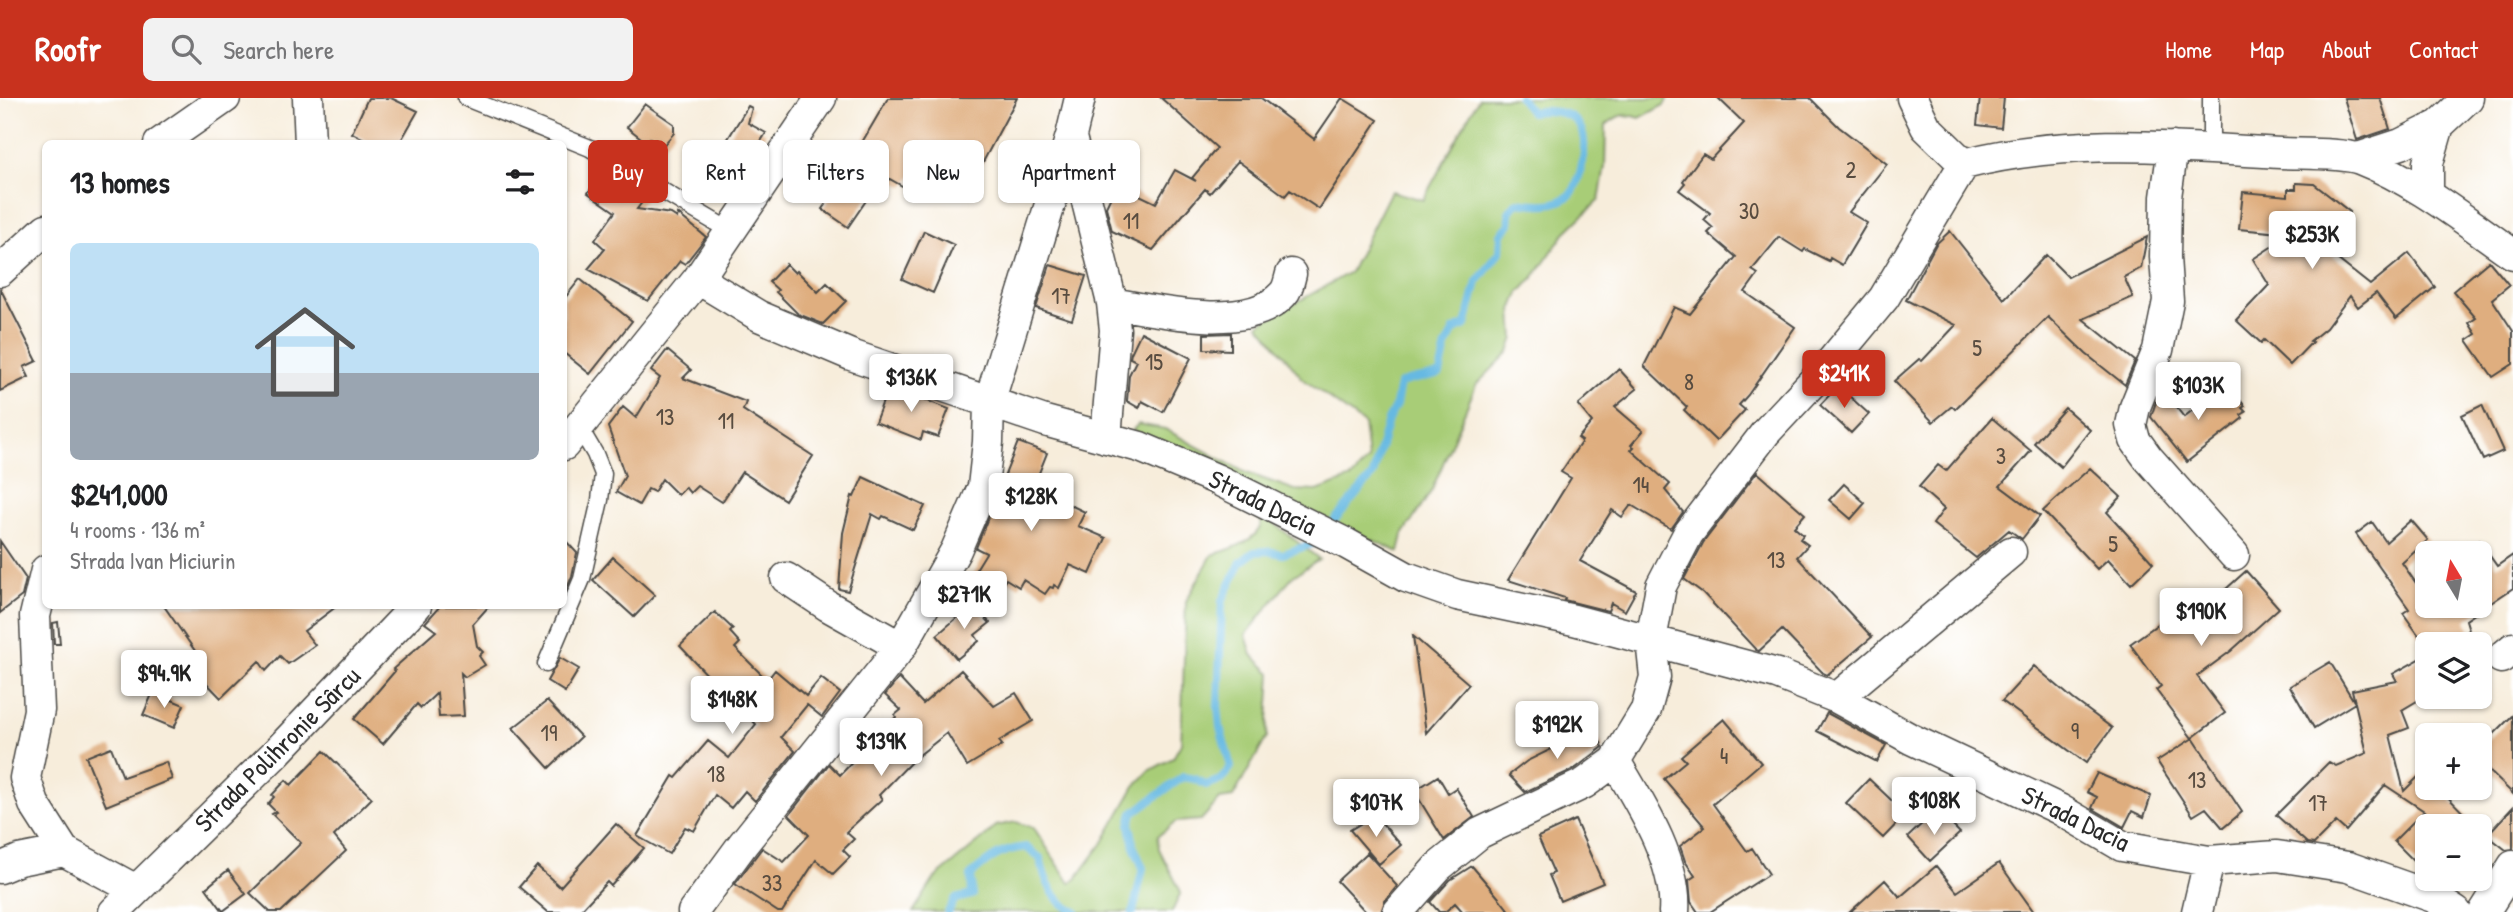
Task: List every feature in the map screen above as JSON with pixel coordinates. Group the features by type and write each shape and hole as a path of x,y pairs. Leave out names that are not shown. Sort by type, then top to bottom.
{"street":[{"path":"165,140 225,98"},
{"path":"308,98 310,140"},
{"path":"571,436 698,279 821,98"},
{"path":"693,912 743,844 901,646 956,550 983,487 989,403 1071,136 1080,98"},
{"path":"1912,98 1926,127 1964,164"},
{"path":"1398,912 1438,867 1470,840 1585,783 1615,761 1646,710 1655,677 1651,640 1661,586 1688,534 1766,432 1826,368 1884,298 1964,164 2024,151 2102,145 2173,146 2358,158 2401,144 2439,125 2468,98"},
{"path":"2428,194 2428,163 2439,125"},
{"path":"1071,136 1112,303 1115,330 1106,438"},
{"path":"2173,146 2166,197 2165,257 2168,301 2158,350 2135,407 2132,425 2135,440 2148,458 2234,555"},
{"path":"2358,158 2428,194 2513,254"},
{"path":"0,271 42,233"},
{"path":"1112,303 1175,314 1241,314 1267,308 1285,293 1291,274"},
{"name":"Strada Dacia","path":"698,279 760,316 851,355 989,403 1140,447 1216,479 1311,525 1406,577 1457,595 1573,620 1777,674 1837,698 1911,739 2059,809 2122,846 2209,860 2277,856 2348,867 2433,897 2456,912"},
{"path":"1837,698 2011,552"},
{"path":"786,578 828,606 901,646"},
{"path":"42,587 35,616 39,710 25,778 34,804 64,851 135,890"},
{"name":"Strada Polihronie Sârcu","path":"114,912 275,754 413,609"},
{"path":"1615,761 1640,804 1664,855 1675,898 1674,912"},
{"path":"0,868 19,860 64,851"},
{"path":"2197,912 2209,860"},
{"path":"2484,912 2513,866"}],"lane":[{"path":"466,98 590,148 730,231"},
{"path":"2211,98 2211,149"},
{"path":"546,664 582,579 600,500 603,474 595,454 571,436"}],"green space":[{"path":"1479,98 1669,98 1664,105 1640,118 1622,116 1606,125 1605,167 1599,200 1565,233 1519,293 1512,310 1514,338 1509,352 1476,385 1432,490 1403,535 1399,552 1132,431 1138,424 1165,429 1244,472 1295,490 1317,491 1352,478 1368,460 1364,424 1303,379 1259,324 1350,272 1391,191 1423,200"},
{"path":"1260,512 1319,559 1292,577 1246,635 1252,655 1271,673 1267,737 1233,797 1220,799 1201,820 1176,822 1158,836 1159,849 1181,892 1172,912 913,912 935,878 996,826 1016,822 1034,828 1070,883 1076,879 1102,844 1135,786 1149,771 1173,758 1181,744 1186,601 1212,555 1254,536 1261,524"}],"building":[{"path":"368,98 391,98 418,111 401,140 366,140 352,133"},
{"path":"888,98 1017,98 984,160 984,140 903,140 903,186 889,179 889,140 863,140"},
{"path":"1161,98 1261,98 1314,139 1342,98 1378,120 1319,209 1290,190 1285,196 1238,161 1210,193 1205,189 1153,250 1112,231 1106,207 1108,203 1140,203 1140,195 1156,203 1175,170 1196,181 1192,178 1217,148"},
{"path":"1718,98 1810,98 1839,127 1887,164 1849,212 1867,223 1842,265 1805,249 1803,252 1779,237 1752,270 1758,274 1745,292 1795,327 1739,405 1745,410 1716,441 1684,410 1687,407 1644,366 1674,307 1690,314 1736,257 1708,233 1713,228 1704,220 1710,213 1679,190 1703,154 1711,159 1744,123"},
{"path":"1980,98 2004,98 2001,128 1977,125"},
{"path":"2344,98 2380,98 2390,129 2357,140"},
{"path":"645,104 674,124 674,133 668,140 643,140 627,127"},
{"path":"748,106 752,108 748,123 766,133 762,140 727,140"},
{"path":"2296,183 2314,184 2350,212 2322,247 2370,285 2409,253 2435,287 2396,319 2376,293 2358,307 2350,296 2326,328 2310,341 2312,342 2290,365 2264,340 2261,343 2236,320 2269,285 2253,259 2291,234 2239,229 2243,192 2288,196 2288,189 2296,189"},
{"path":"602,203 642,203 637,209 671,214 677,218 678,214 706,237 685,264 680,261 648,301 588,269 605,249 595,240 615,212"},
{"path":"826,203 864,203 848,227 822,209"},
{"path":"924,231 954,245 933,293 902,279"},
{"path":"1950,231 2004,299 2046,255 2068,277 2147,237 2141,268 2124,277 2133,297 2083,319 2135,361 2125,385 2086,354 2048,317 1955,409 1952,406 1933,422 1894,381 1919,359 1922,361 1956,325 1906,300 1936,244"},
{"path":"2489,261 2509,285 2492,299 2513,331 2513,364 2493,377 2467,340 2476,334 2469,323 2476,318 2453,291"},
{"path":"786,264 818,292 827,283 846,301 823,324 798,314 769,282"},
{"path":"1050,265 1086,276 1072,320 1036,308"},
{"path":"580,279 632,321 590,374 567,355 567,295"},
{"path":"0,288 37,361 24,367 29,377 0,391"},
{"path":"1141,332 1191,358 1163,412 1142,401 1139,408 1127,401 1129,375 1136,361 1130,358 1131,353"},
{"path":"1231,333 1231,350 1204,349 1204,334"},
{"path":"667,350 691,370 683,378 746,402 743,410 813,456 785,500 742,472 722,502 697,486 690,493 685,487 678,495 662,479 654,492 648,489 639,505 616,492 625,476 608,427 623,407 636,418 660,378 651,371"},
{"path":"1619,369 1637,389 1615,407 1643,431 1631,445 1634,447 1631,450 1670,484 1665,490 1683,512 1671,529 1631,505 1622,517 1612,510 1580,561 1636,591 1625,611 1611,603 1608,611 1564,600 1565,598 1508,580 1571,478 1561,472 1582,441 1578,438 1592,422 1578,405"},
{"path":"2227,385 2245,406 2242,408 2246,412 2241,415 2243,418 2187,462 2151,417 2156,402 2160,398 2169,398 2184,417 2194,409 2196,411"},
{"path":"889,386 949,409 938,437 923,432 921,440 875,422"},
{"path":"1838,386 1869,414 1851,433 1820,405"},
{"path":"2482,405 2503,451 2483,460 2462,415"},
{"path":"2065,408 2090,430 2061,467 2034,443"},
{"path":"1992,418 2031,451 2000,486 2040,516 2022,539 2009,530 1976,558 1933,524 1944,509 1919,487 1938,465 1946,471"},
{"path":"1018,442 1047,453 1035,483 1049,489 1047,494 1085,512 1078,526 1106,538 1090,574 1070,565 1059,588 1054,585 1045,594 1023,580 1019,587 1006,579 992,601 967,584 986,553 976,548"},
{"path":"2090,468 2121,497 2107,512 2153,563 2131,584 2108,559 2097,569 2043,511"},
{"path":"1757,472 1805,514 1794,527 1803,535 1800,539 1808,545 1797,557 1872,637 1827,675 1782,630 1759,651 1756,650 1703,593 1684,579 1703,543"},
{"path":"863,477 925,506 913,530 883,516 881,519 872,514 848,591 839,589 843,533 852,496 854,497"},
{"path":"1844,484 1865,503 1851,519 1829,500"},
{"path":"2411,520 2428,540 2415,541 2415,552 2402,563 2415,582 2415,618 2469,618 2466,620 2469,630 2416,632 2403,613 2409,609 2356,534 2372,522 2386,542"},
{"path":"0,541 26,579 22,596 0,613"},
{"path":"567,542 577,553 567,588"},
{"path":"2513,555 2513,588 2492,602 2492,559 2497,566"},
{"path":"613,557 655,595 634,617 593,580"},
{"path":"2246,571 2279,608 2231,651 2197,676 2225,713 2192,738 2156,690 2161,686 2130,644 2158,624 2177,601 2196,616"},
{"path":"973,604 990,623 975,635 979,641 957,659 937,635"},
{"path":"166,609 333,609 304,631 315,645 288,664 280,656 266,671 259,661 221,698 196,672 204,664"},
{"path":"437,609 486,609 473,624 477,646 483,652 479,656 485,665 465,677 461,673 464,716 439,717 437,693 421,708 417,704 383,744 354,719 395,671 393,669 436,631 425,623"},
{"path":"715,612 733,629 730,632 740,643 735,648 767,680 775,670 806,696 821,678 840,693 822,717 807,705 781,737 795,751 755,801 745,791 731,808 715,795 694,831 685,827 669,854 637,836 673,776 676,778 708,741 729,758 756,724 728,699 680,646"},
{"path":"58,622 60,644 54,644 53,623"},
{"path":"1413,636 1469,684 1426,733"},
{"path":"560,658 579,669 565,692 547,681"},
{"path":"2330,662 2355,703 2314,728 2290,686"},
{"path":"2415,662 2415,702 2402,710 2409,728 2390,735 2404,791 2415,780 2415,800 2451,800 2464,814 2421,814 2424,811 2385,785 2346,831 2336,822 2314,844 2307,843 2276,815 2329,762 2336,766 2367,753 2352,690 2397,681 2393,674"},
{"path":"2034,666 2112,728 2086,763 2002,701"},
{"path":"961,670 994,706 1016,693 1033,721 999,741 1002,745 967,766 947,733 913,760 879,795 882,799 846,832 854,839 843,850 850,857 833,874 816,860 782,912 735,884 762,848 784,862 809,835 789,815 829,764 840,775 896,717 901,710 885,695 899,678 923,704"},
{"path":"153,692 184,705 174,728 143,715"},
{"path":"547,701 581,737 549,768 513,728"},
{"path":"1827,713 1886,745 1877,762 1817,731"},
{"path":"2513,715 2513,794 2492,774 2492,736"},
{"path":"1724,719 1761,763 1713,804 1747,851 1752,848 1769,874 1710,912 1698,912 1691,902 1689,880 1695,876 1685,861 1680,846 1705,827 1664,779 1686,761 1681,756"},
{"path":"1594,728 1603,747 1576,768 1525,792 1509,775 1527,761"},
{"path":"2193,738 2242,812 2223,828 2206,808 2193,816 2157,761"},
{"path":"111,747 123,777 166,762 172,779 106,806 86,757"},
{"path":"324,751 372,798 334,836 346,851 281,912 270,912 250,893 301,843 272,814 276,812 268,804 274,797 272,795 286,780 291,785"},
{"path":"2097,773 2151,796 2144,817 2132,811 2124,827 2092,808 2097,797 2087,792"},
{"path":"1438,776 1448,793 1456,788 1474,817 1444,840 1414,791"},
{"path":"1869,779 1906,814 1883,838 1846,803"},
{"path":"2513,807 2513,849 2506,850 2492,839 2492,830"},
{"path":"1375,815 1401,845 1379,864 1350,830"},
{"path":"1942,815 1960,833 1930,861 1908,837 1927,819 1931,825"},
{"path":"1575,820 1603,883 1560,901 1549,875 1554,873 1538,837"},
{"path":"2415,820 2415,862 2394,841"},
{"path":"616,824 644,848 611,886 607,882 579,912 548,912 519,887 537,866 560,887"},
{"path":"1367,853 1397,886 1385,901 1381,912 1366,912 1337,881"},
{"path":"1999,863 2034,912 1850,912 1885,880 1900,897 1936,866 1957,892"},
{"path":"1472,866 1510,912 1463,912 1455,903 1445,912 1439,912 1430,902 1450,880"},
{"path":"228,870 246,894 223,911 206,888"}],"waterway":[{"path":"1328,528 1373,475 1388,420 1396,405 1400,384 1440,374 1446,346 1454,330 1466,325 1477,282 1500,252 1501,234 1510,224 1509,212 1517,202 1558,202 1570,195 1576,185 1584,150 1581,128 1568,115 1558,112 1531,112 1520,98"},
{"path":"1133,912 1143,868 1134,847 1130,824 1133,813 1183,777 1206,785 1221,780 1231,767 1220,727 1218,706 1222,601 1241,562 1254,552 1283,554 1315,543 1319,538"},
{"path":"948,912 955,899 972,895 971,875 978,869 1002,853 1026,847 1040,858 1044,875 1056,897 1076,912"}]}
